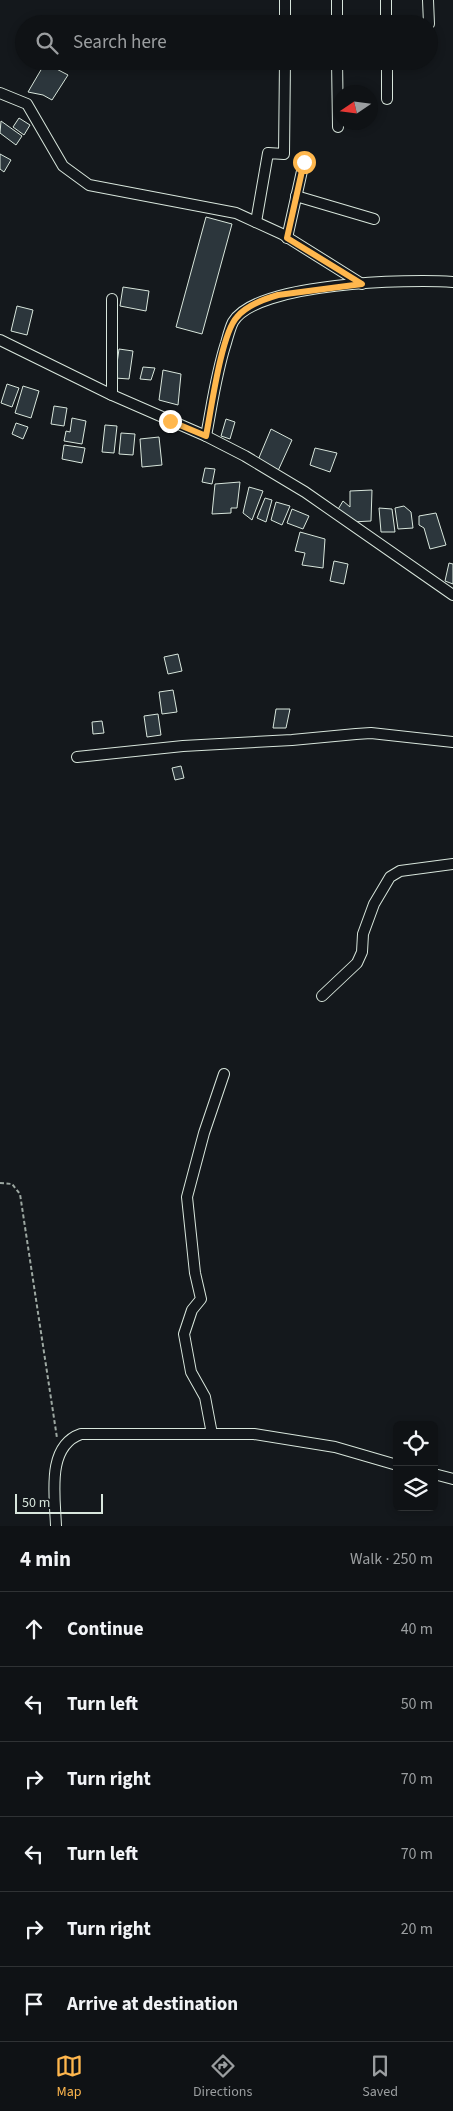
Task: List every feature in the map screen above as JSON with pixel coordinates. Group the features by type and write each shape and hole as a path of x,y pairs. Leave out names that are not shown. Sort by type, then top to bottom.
{"street":[{"path":"285,0 285,15"},
{"path":"337,0 337,15"},
{"path":"386,0 386,15"},
{"path":"428,0 429,15"},
{"path":"256,222 268,153 284,154 285,70"},
{"path":"337,70 337,85"},
{"path":"386,70 387,99"},
{"path":"0,94 27,104 63,166 89,186 236,213 287,238 362,284"},
{"path":"287,238 304,162"},
{"path":"296,196 374,219"},
{"path":"206,436 219,367 232,323 252,306 278,295 362,284 422,280 453,282"},
{"path":"112,298 112,395"},
{"path":"0,340 112,395 206,436 245,456 305,492 453,595"},
{"path":"77,757 183,746 292,740 371,733 453,742"},
{"path":"322,996 357,963 362,952 364,934 371,912 390,877 400,871 453,864"},
{"path":"212,1434 206,1397 191,1372 184,1334 192,1310 201,1299 194,1273 187,1197 204,1133 224,1074"},
{"path":"56,1526 56,1466 64,1444 81,1434 254,1434 335,1447 393,1464"},
{"path":"438,1475 453,1479"}],"path":[{"path":"0,1183 12,1184 20,1194 59,1455"}],"building":[{"path":"41,70 58,70 68,75 52,100 43,95 28,92"},
{"path":"19,118 30,125 24,135 13,127"},
{"path":"1,121 22,136 16,145 0,133"},
{"path":"0,154 11,160 4,172 0,169"},
{"path":"206,217 232,224 202,334 176,327"},
{"path":"123,287 149,291 146,311 120,306"},
{"path":"17,306 33,310 27,335 11,331"},
{"path":"119,349 133,351 129,379 115,378"},
{"path":"143,367 155,368 151,380 140,379"},
{"path":"163,370 181,374 178,405 159,400"},
{"path":"7,384 19,388 12,407 1,403"},
{"path":"23,386 39,391 31,418 15,413"},
{"path":"54,406 67,408 64,426 51,424"},
{"path":"72,418 86,421 82,444 64,441 66,431 70,432"},
{"path":"226,419 235,422 230,439 221,436"},
{"path":"16,423 28,427 23,439 12,434"},
{"path":"105,425 117,426 114,453 102,452"},
{"path":"271,429 292,440 277,473 258,460"},
{"path":"121,433 135,434 133,455 119,454"},
{"path":"159,437 162,465 142,467 140,439"},
{"path":"64,445 85,448 82,463 62,459"},
{"path":"315,448 337,453 330,472 310,465"},
{"path":"205,468 215,469 212,484 202,482"},
{"path":"240,482 237,508 231,508 231,513 212,514 215,484"},
{"path":"249,487 263,491 252,520 243,513"},
{"path":"372,490 371,521 352,522 337,511 343,501 350,507 350,491"},
{"path":"265,498 272,500 266,522 257,518"},
{"path":"276,502 290,506 282,525 271,520"},
{"path":"404,506 411,512 413,528 398,529 395,508"},
{"path":"379,508 392,509 395,532 381,532"},
{"path":"292,509 309,516 303,529 287,523"},
{"path":"436,513 446,545 430,549 424,528 419,525 419,516"},
{"path":"300,532 325,539 323,568 302,565 305,553 295,551"},
{"path":"334,561 348,564 344,584 330,581"},
{"path":"449,563 453,564 453,584 445,581"},
{"path":"178,654 182,671 168,674 164,657"},
{"path":"173,690 177,712 162,714 159,692"},
{"path":"276,709 290,709 286,728 273,728"},
{"path":"158,714 161,735 147,737 144,716"},
{"path":"102,721 104,733 93,734 92,722"},
{"path":"181,766 184,778 175,780 172,768"}],"route":[{"path":"170,421 206,436 219,367 232,323 241,313 265,299 278,295 362,284 287,238 304,162"}]}
